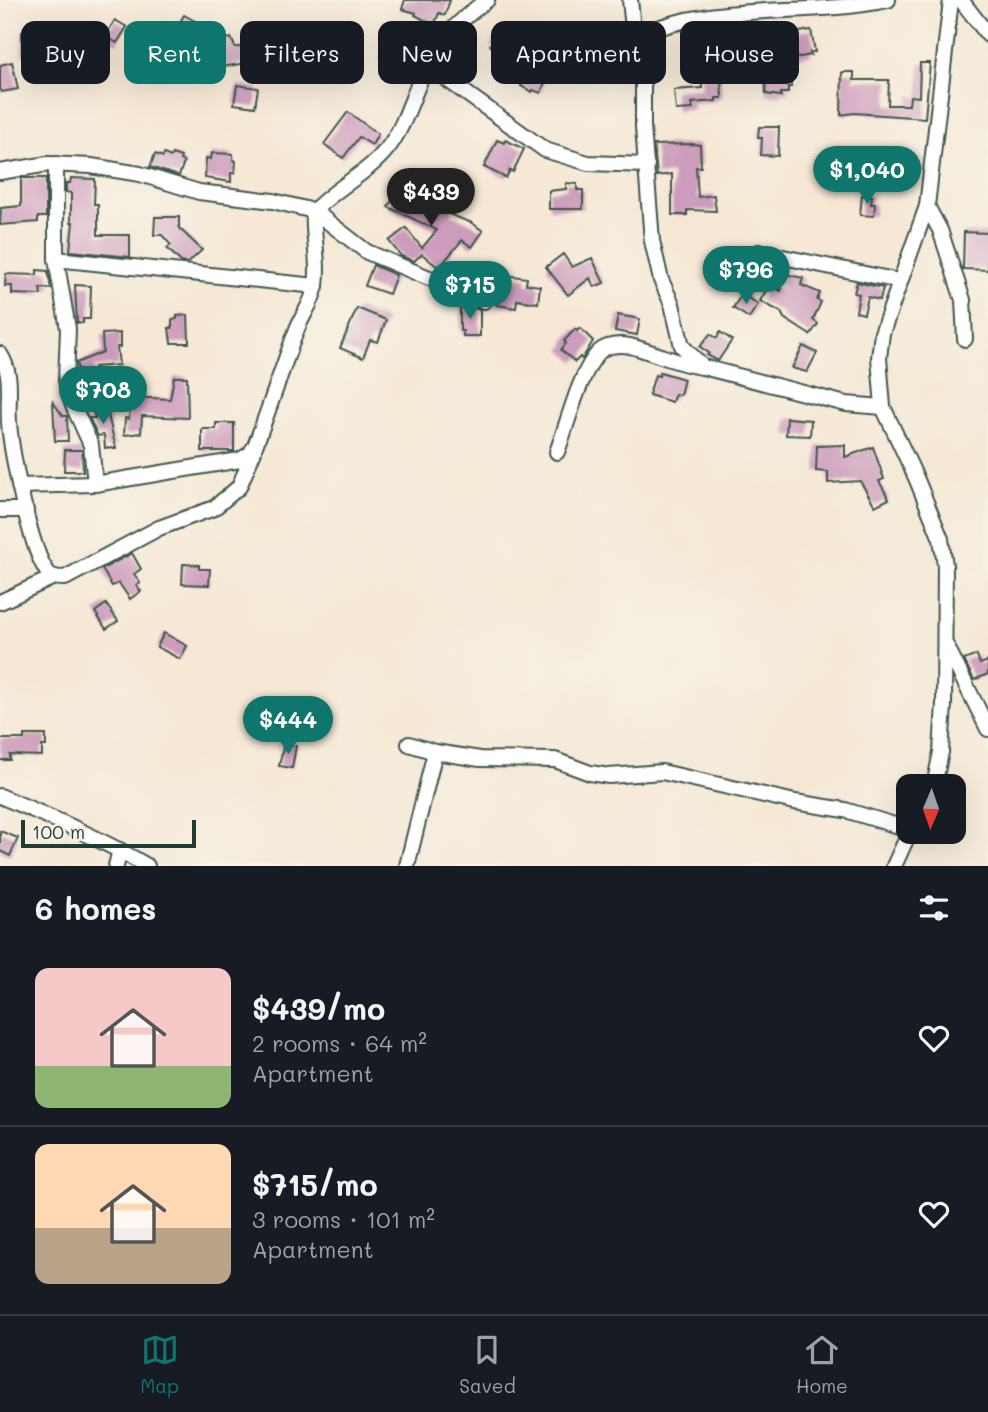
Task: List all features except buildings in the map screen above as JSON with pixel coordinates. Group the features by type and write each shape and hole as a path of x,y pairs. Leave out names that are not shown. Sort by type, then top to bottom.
{"street":[{"path":"460,21 487,0"},
{"path":"631,0 633,21"},
{"path":"666,24 726,12 802,9 888,0"},
{"path":"936,774 941,752 945,565 941,539 918,480 883,407 879,368 882,333 928,206 951,0"},
{"path":"961,0 988,35"},
{"path":"0,354 6,364 10,381 9,422 19,486 37,547 48,573 54,577 65,578 159,528 214,508 239,486 253,458 298,327 312,302 316,286 314,211 329,195 368,169 388,148 419,84"},
{"path":"453,84 545,150 588,163 647,165"},
{"path":"643,84 643,127 652,240 661,280 672,304 682,346 703,367"},
{"path":"56,164 56,259 68,329 66,381 72,403 90,445 95,484"},
{"path":"0,173 56,164 91,166 140,174 200,192 273,201 314,211 368,253 484,301"},
{"path":"928,206 940,230 963,300 965,339"},
{"path":"759,252 899,281"},
{"path":"56,259 316,286"},
{"path":"557,452 584,376 600,351 612,345 628,346 690,365 846,404 883,407"},
{"path":"19,486 95,484 240,460 256,446"},
{"path":"0,510 26,510"},
{"path":"0,602 54,577"},
{"path":"945,642 988,729"},
{"path":"409,744 435,752 480,759 555,760 590,773 609,776 662,772 795,802 845,810 896,826"},
{"path":"407,866 435,752"},
{"path":"0,796 120,850 146,866"},
{"path":"894,866 903,844"},
{"path":"116,866 120,850"}]}
